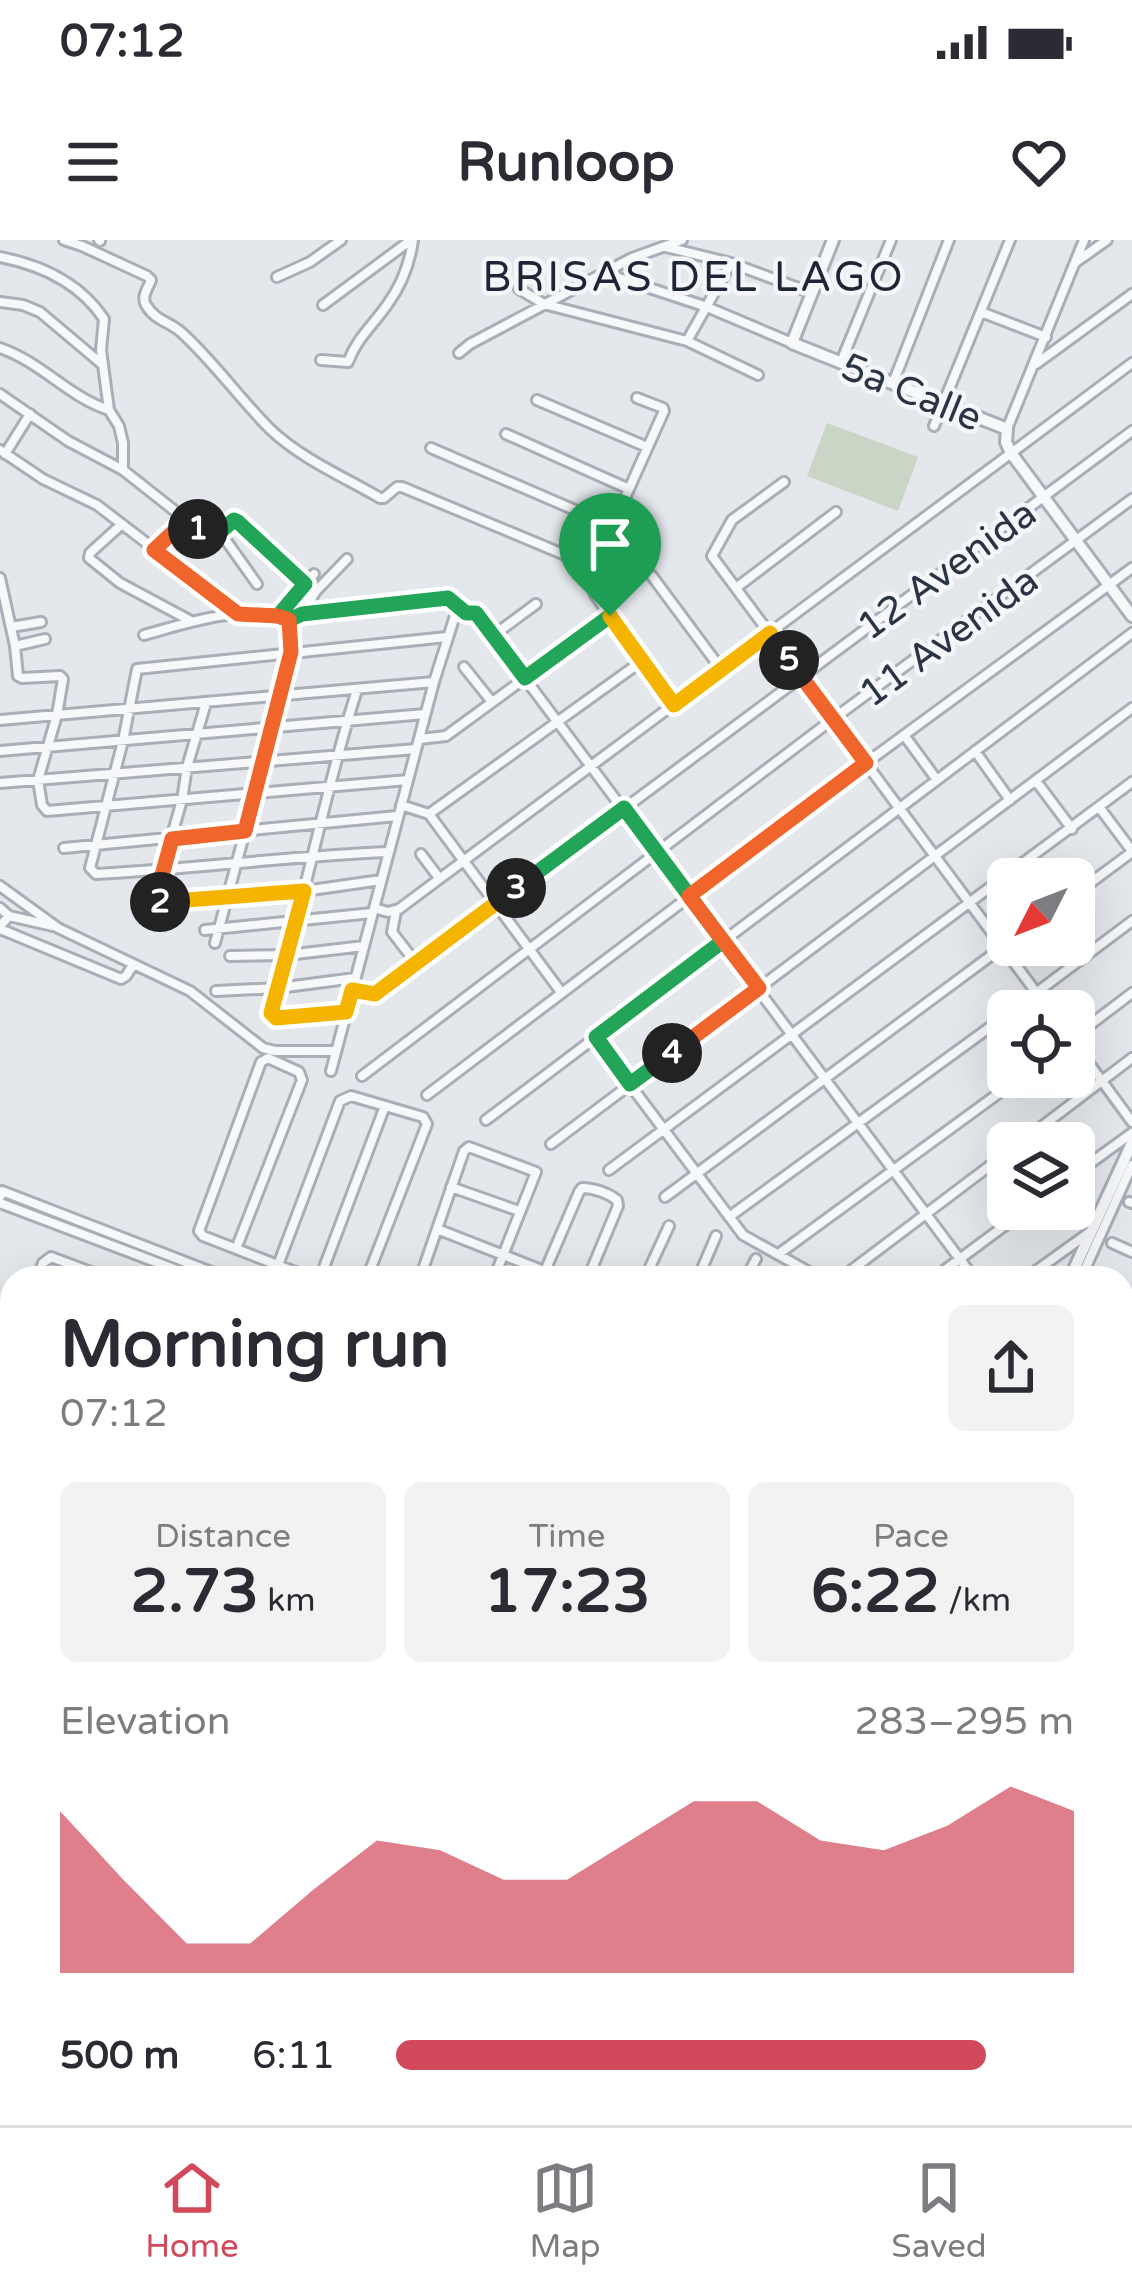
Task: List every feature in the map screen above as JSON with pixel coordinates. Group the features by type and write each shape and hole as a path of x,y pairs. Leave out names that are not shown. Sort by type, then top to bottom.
{"street":[{"path":"64,240 147,276 151,280 144,296 147,306 161,321 178,328 268,426 294,447 380,498 403,487 594,567"},
{"path":"277,277 310,262 340,240"},
{"path":"323,305 412,240"},
{"path":"321,361 348,362 365,329 388,304 411,259 412,240"},
{"path":"459,353 604,273 682,240"},
{"path":"792,343 833,240"},
{"path":"841,362 891,240"},
{"path":"893,383 949,240"},
{"path":"934,426 1010,240"},
{"path":"1007,429 1084,240"},
{"path":"1075,263 1107,240"},
{"path":"661,246 731,263 813,294"},
{"path":"0,257 45,268 98,309 104,319 101,350 109,410 123,443 123,470"},
{"path":"687,341 731,263"},
{"name":"5a Calle","path":"604,273 707,307 1007,429 1011,453 1132,616"},
{"path":"519,289 544,304 687,341 758,376"},
{"path":"1035,364 1132,294"},
{"path":"0,302 40,312 104,366"},
{"path":"981,312 1046,337"},
{"path":"0,348 35,363 81,397 109,410"},
{"path":"205,930 396,910 1132,363"},
{"path":"0,394 68,441 123,470 199,530 220,532 234,520 238,522 305,584"},
{"path":"637,398 664,411 594,567 592,583 674,705"},
{"path":"537,400 647,447"},
{"path":"30,414 2,452 43,479 85,498 238,614"},
{"name":"12 Avenida","path":"352,990 375,994 1132,431"},
{"path":"506,434 629,489"},
{"path":"431,448 612,526"},
{"path":"784,482 732,520 712,556 987,924"},
{"name":"11 Avenida","path":"362,1076 1132,499"},
{"path":"736,588 836,512"},
{"path":"154,550 185,521"},
{"path":"122,524 89,558 121,583 193,622"},
{"path":"220,532 257,584"},
{"path":"302,614 305,604 347,559"},
{"path":"427,1095 1132,568"},
{"path":"278,616 314,574"},
{"path":"652,577 722,669"},
{"path":"0,578 20,678 62,677 57,715 38,780 47,811 408,780"},
{"path":"145,635 238,614 289,620 302,614 448,598 466,613 476,613 965,1266"},
{"path":"494,636 536,604"},
{"path":"331,1071 458,606"},
{"path":"0,783 418,744 446,736 610,616"},
{"path":"215,943 282,694 291,652 289,620"},
{"path":"11,627 41,622"},
{"path":"486,1120 1132,633"},
{"path":"388,852 96,874 90,868 137,668 447,637"},
{"path":"15,646 45,639"},
{"path":"429,814 642,661"},
{"path":"464,667 492,702"},
{"path":"0,720 434,682"},
{"path":"346,1012 276,1018 271,1013 357,690"},
{"path":"206,703 157,901 304,891 381,880"},
{"path":"551,1144 1132,708"},
{"path":"0,751 425,714"},
{"path":"904,735 938,779"},
{"path":"975,751 1010,800"},
{"path":"1036,781 1072,829"},
{"path":"609,1170 1132,782"},
{"path":"401,805 429,814 561,992"},
{"path":"1095,879 1132,851 1099,808"},
{"path":"64,848 398,816"},
{"path":"421,854 440,878"},
{"path":"0,886 58,928 190,991 263,1048 336,1051"},
{"path":"0,908 9,916 58,928"},
{"path":"396,910 392,932 416,963"},
{"path":"9,916 0,927 121,979 133,965"},
{"path":"1039,990 1132,921"},
{"path":"230,956 364,946"},
{"path":"665,1197 987,958"},
{"path":"216,991 355,978"},
{"path":"1095,1023 1132,993"},
{"path":"729,1217 987,1029"},
{"path":"596,1037 745,1236 800,1266"},
{"path":"236,1249 302,1080 299,1072 268,1058 261,1062 199,1229 202,1236 280,1266"},
{"path":"1047,1122 1132,1058"},
{"path":"1095,1072 1132,1122"},
{"path":"277,1265 342,1098 351,1096 423,1118 427,1126 372,1266"},
{"path":"779,1253 992,1098"},
{"path":"320,1266 385,1106"},
{"path":"1095,1159 1132,1133"},
{"path":"1075,1266 1132,1143"},
{"path":"424,1266 466,1148 536,1172 498,1266"},
{"path":"1086,1266 1132,1166"},
{"path":"857,1266 987,1168"},
{"path":"451,1187 519,1211"},
{"path":"547,1266 582,1188 617,1200 595,1266"},
{"path":"0,1200 2,1191 187,1266"},
{"path":"651,1266 669,1226"},
{"path":"437,1229 533,1266"},
{"path":"949,1266 998,1230"},
{"path":"1043,1266 1091,1231"},
{"path":"703,1266 716,1236"},
{"path":"1112,1243 1132,1252"},
{"path":"42,1266 51,1257 69,1266"},
{"path":"164,1259 164,1266"},
{"path":"164,1259 177,1266"},
{"path":"752,1266 756,1259"}],"green space":[{"path":"827,423 918,457 898,511 807,476"}],"district":[{"name":"BRISAS DEL LAGO","path":"694,276"}],"route":[{"path":"610,616 525,678 476,613 466,613 448,598 302,614 289,620 278,616 305,584 238,522 209,532 185,521 154,550 238,614 289,620 291,652 245,831 172,839 157,901 304,891 272,1017 346,1012 352,990 375,994 624,808 723,941 596,1037 630,1084 759,988 689,896 866,763 770,633 674,705 610,616"}]}
